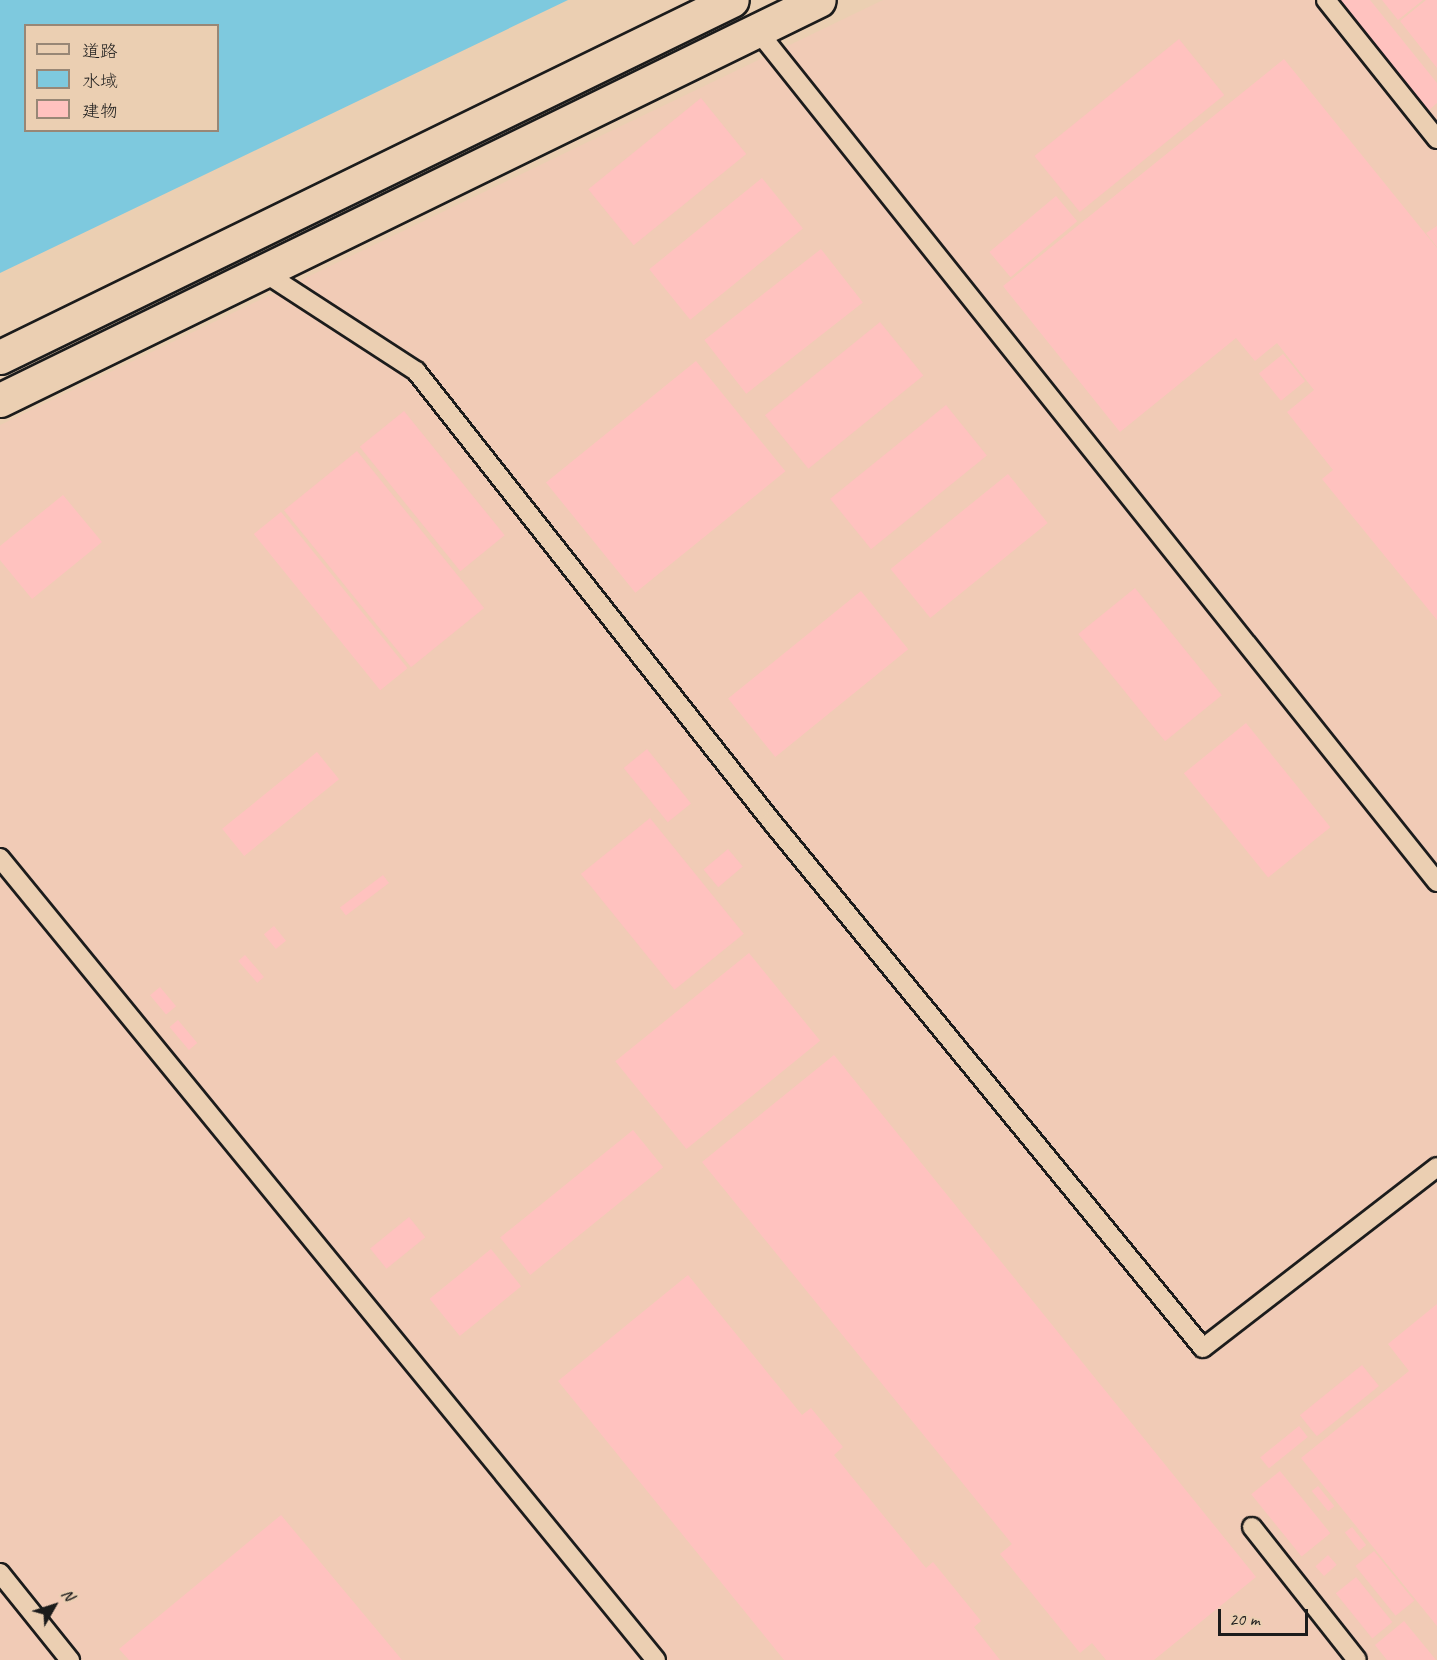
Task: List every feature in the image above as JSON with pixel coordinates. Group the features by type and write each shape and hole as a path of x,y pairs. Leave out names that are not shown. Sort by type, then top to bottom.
{"street":[{"path":"0,357 732,0"},
{"path":"0,400 819,0"}],"lane":[{"path":"1326,0 1437,139"},
{"path":"757,30 1437,882"},
{"path":"262,271 416,371 771,821 1203,1348 1437,1167"},
{"path":"0,858 656,1660"},
{"path":"1252,1527 1357,1660"},
{"path":"0,1573 70,1660"}],"shaded area":[{"path":"883,0 1437,0 1437,1660 0,1660 0,425"}],"water":[{"path":"0,0 568,0 0,273"}],"building":[{"path":"1336,0 1370,0 1437,83 1437,103 1427,112"},
{"path":"1382,0 1423,0 1398,20"},
{"path":"1426,0 1437,0 1437,68 1400,21"},
{"path":"1179,39 1224,95 1080,212 1034,156"},
{"path":"1284,59 1437,248 1437,620 1322,479 1333,470 1287,412 1314,390 1277,343 1255,361 1236,338 1120,432 1003,286"},
{"path":"701,98 746,154 634,245 588,189"},
{"path":"762,178 803,229 690,320 649,269"},
{"path":"1056,196 1077,221 1011,277 989,252"},
{"path":"1437,226 1437,247 1426,233"},
{"path":"821,249 863,303 746,394 704,340"},
{"path":"880,322 923,376 808,469 765,415"},
{"path":"1283,354 1305,381 1281,401 1259,374"},
{"path":"696,361 785,471 635,593 546,482"},
{"path":"946,405 987,456 871,549 830,499"},
{"path":"404,411 505,535 460,571 360,447"},
{"path":"357,451 484,608 411,667 284,510"},
{"path":"1008,474 1048,523 930,618 891,569"},
{"path":"63,495 102,542 32,599 0,560 0,546"},
{"path":"281,512 407,668 380,690 254,534"},
{"path":"1135,588 1222,695 1165,741 1078,634"},
{"path":"861,591 908,649 775,757 728,699"},
{"path":"1246,723 1330,827 1268,877 1184,773"},
{"path":"647,749 691,803 668,822 624,768"},
{"path":"317,752 339,779 244,856 222,829"},
{"path":"650,818 744,934 675,990 581,874"},
{"path":"728,849 743,867 718,887 703,870"},
{"path":"383,875 389,883 346,915 340,907"},
{"path":"274,926 286,941 276,949 264,934"},
{"path":"749,953 820,1041 686,1149 615,1061"},
{"path":"245,955 264,977 257,983 238,961"},
{"path":"160,987 176,1006 166,1015 150,995"},
{"path":"178,1020 197,1043 189,1050 170,1027"},
{"path":"834,1055 1256,1577 1154,1660 1106,1660 1092,1643 1080,1653 1000,1554 1012,1544 702,1162"},
{"path":"633,1130 663,1167 530,1275 500,1238"},
{"path":"409,1217 425,1237 387,1269 370,1248"},
{"path":"491,1249 521,1286 460,1336 430,1299"},
{"path":"688,1275 802,1415 811,1408 843,1447 834,1455 926,1568 933,1562 981,1621 974,1627 1000,1660 784,1660 558,1381"},
{"path":"1437,1304 1437,1626 1301,1458 1409,1371 1388,1344"},
{"path":"1362,1365 1379,1386 1317,1436 1300,1415"},
{"path":"1299,1426 1308,1437 1269,1468 1260,1457"},
{"path":"1280,1471 1330,1533 1302,1556 1251,1494"},
{"path":"1318,1486 1334,1506 1328,1511 1312,1491"},
{"path":"281,1515 402,1660 129,1660 119,1649"},
{"path":"1352,1527 1366,1545 1359,1551 1345,1533"},
{"path":"1374,1551 1414,1601 1396,1616 1355,1566"},
{"path":"1328,1555 1337,1565 1324,1576 1315,1566"},
{"path":"1356,1577 1393,1622 1372,1638 1336,1593"},
{"path":"1404,1621 1436,1660 1387,1660 1375,1645"}]}
